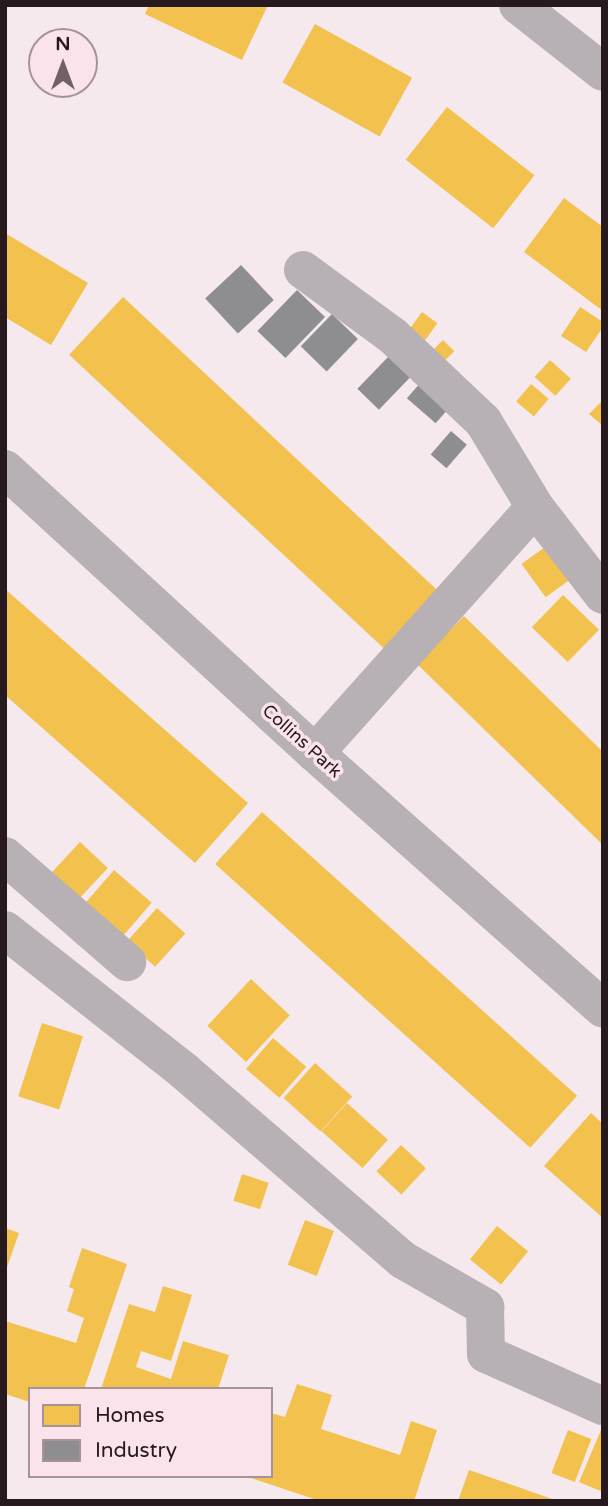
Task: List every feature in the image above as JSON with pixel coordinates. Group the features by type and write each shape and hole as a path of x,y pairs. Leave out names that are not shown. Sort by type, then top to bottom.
{"street":[{"path":"518,5 603,72"},
{"path":"303,270 393,336 483,421 535,508 603,595"},
{"name":"Collins Park","path":"5,469 315,753 603,1009"},
{"path":"315,753 535,508"},
{"path":"5,856 127,962"},
{"path":"5,930 184,1071 402,1260 485,1307 486,1354 603,1406"}],"building: Homes":[{"path":"149,5 268,5 242,60 145,14"},
{"path":"315,24 412,78 380,136 283,83"},
{"path":"447,107 534,175 493,228 406,160"},
{"path":"564,198 603,227 603,311 524,252"},
{"path":"5,233 88,283 51,345 5,317"},
{"path":"123,297 441,594 387,651 69,355"},
{"path":"580,307 603,322 603,327 586,352 561,336"},
{"path":"422,312 437,323 422,344 407,333"},
{"path":"443,340 454,351 442,363 431,352"},
{"path":"550,360 571,379 555,396 535,377"},
{"path":"531,384 549,399 534,416 516,402"},
{"path":"603,400 603,426 589,414"},
{"path":"545,547 569,580 546,597 522,564"},
{"path":"5,589 248,803 195,863 5,695"},
{"path":"563,595 599,630 568,662 532,627"},
{"path":"464,616 603,752 603,845 417,664"},
{"path":"262,812 577,1096 530,1148 215,864"},
{"path":"80,842 108,868 76,902 49,876"},
{"path":"114,870 152,903 119,941 81,908"},
{"path":"157,908 185,933 155,967 127,941"},
{"path":"251,979 290,1015 246,1062 207,1026"},
{"path":"42,1023 83,1036 59,1110 18,1096"},
{"path":"273,1038 306,1067 279,1098 246,1069"},
{"path":"315,1063 352,1096 321,1131 284,1098"},
{"path":"347,1103 388,1140 362,1168 322,1131"},
{"path":"591,1113 603,1124 603,1218 544,1166"},
{"path":"401,1145 426,1168 401,1195 376,1171"},
{"path":"242,1174 269,1183 260,1209 233,1201"},
{"path":"305,1220 334,1231 317,1276 288,1265"},
{"path":"497,1226 528,1251 501,1285 470,1259"},
{"path":"5,1228 19,1233 6,1270 5,1270"},
{"path":"82,1248 127,1264 85,1387 28,1387 28,1401 5,1394 5,1321 76,1343 84,1318 67,1311 74,1289 69,1287"},
{"path":"163,1286 192,1295 171,1361 141,1351 136,1367 171,1379 183,1341 229,1355 219,1387 102,1387 129,1304 155,1312"},
{"path":"297,1384 332,1395 321,1429 400,1455 411,1421 437,1430 414,1501 320,1501 251,1478 273,1478 273,1414 285,1417"},
{"path":"568,1430 591,1439 575,1482 552,1473"},
{"path":"601,1430 603,1431 603,1492 579,1482"},
{"path":"469,1470 555,1500 555,1501 458,1501"}],"building: Industry":[{"path":"241,265 274,300 238,334 205,298"},
{"path":"297,290 325,317 285,358 257,331"},
{"path":"332,314 358,339 327,371 301,346"},
{"path":"390,355 412,376 379,410 357,389"},
{"path":"422,381 451,406 436,423 407,398"},
{"path":"451,431 467,445 447,468 431,454"}]}
